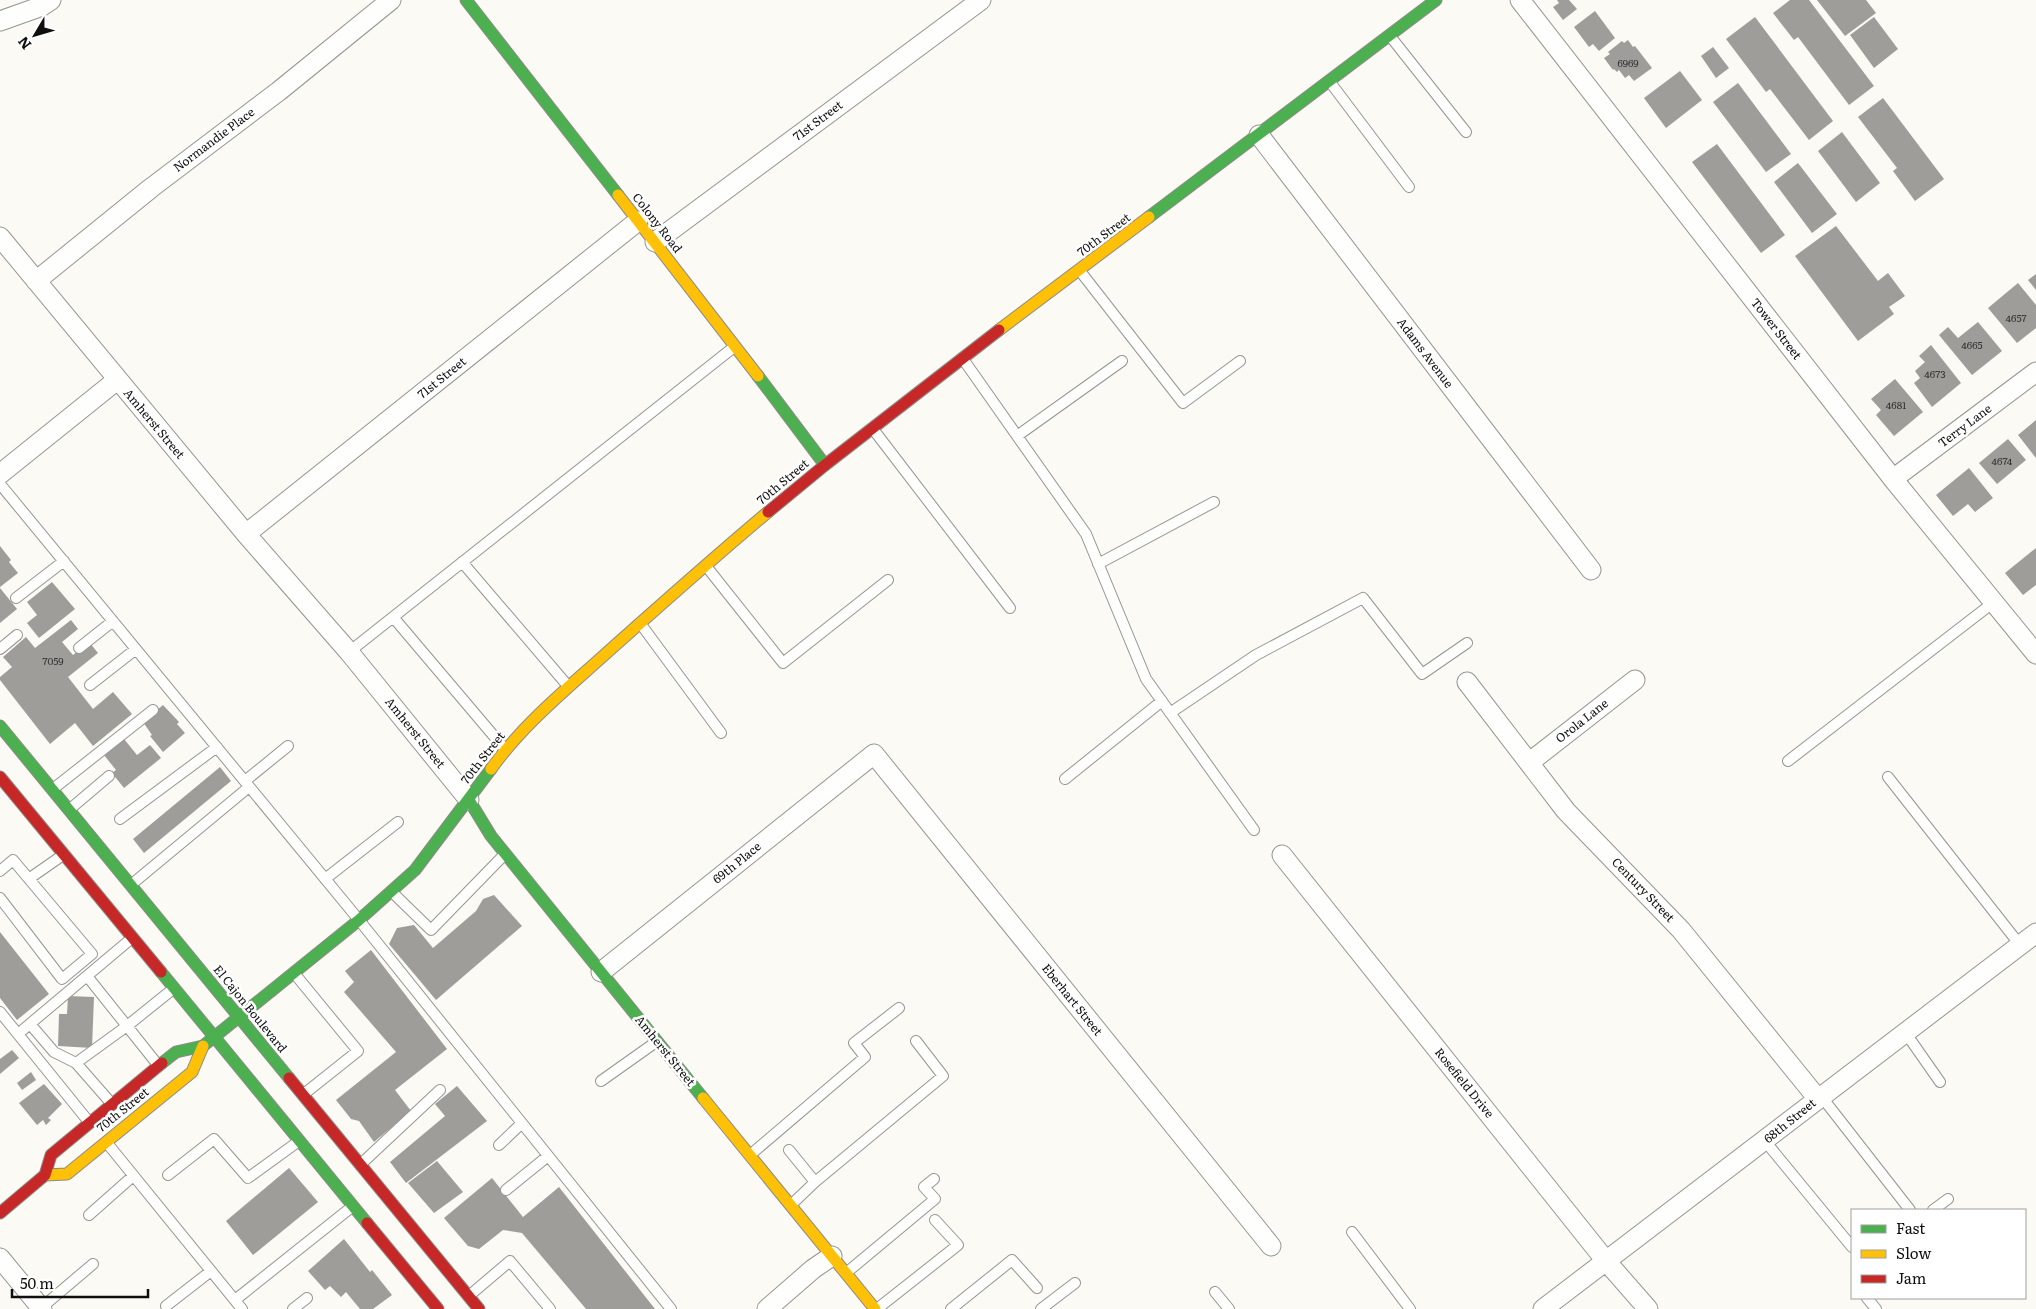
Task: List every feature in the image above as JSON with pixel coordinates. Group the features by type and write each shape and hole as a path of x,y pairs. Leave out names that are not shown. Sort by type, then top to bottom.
{"main road":[{"name":"Colony Road","path":"466,0 736,346 825,465"},
{"name":"70th Street","path":"0,1213 45,1175 51,1155 176,1052 202,1046 215,1036 359,920 414,870 469,800 505,749 569,687 705,565 825,465 962,358 1436,0"},
{"name":"El Cajon Boulevard","path":"0,726 479,1309"},
{"path":"0,777 5,791 64,855 438,1309"},
{"name":"Amherst Street","path":"469,800 489,834 876,1309"},
{"name":"70th Street","path":"45,1175 67,1174 192,1072 202,1046"}],"street":[{"path":"0,21 42,6 51,0"},
{"name":"Normandie Place","path":"36,281 151,188 279,92 392,0"},
{"name":"71st Street","path":"654,242 981,0"},
{"name":"Tower Street","path":"1520,0 1894,479 1994,602 2030,633 2036,654"},
{"name":"Adams Avenue","path":"1259,135 1591,570"},
{"name":"71st Street","path":"246,534 638,221"},
{"name":"Amherst Street","path":"0,237 246,534 349,652 469,800"},
{"name":"Terry Lane","path":"1894,479 2036,372"},
{"path":"0,474 117,380"},
{"name":"Orola Lane","path":"1530,762 1635,680"},
{"name":"Century Street","path":"1467,682 1566,811 1681,930 1819,1098"},
{"name":"69th Place","path":"600,972 874,754"},
{"name":"Eberhart Street","path":"874,754 1271,1246"},
{"name":"Rosefield Drive","path":"1282,855 1606,1261 1648,1309"},
{"name":"68th Street","path":"1543,1309 2036,933"},
{"path":"767,1309 813,1269 832,1256"},
{"path":"0,1258 41,1309"}],"lane":[{"path":"1389,36 1466,132"},
{"path":"1329,82 1409,187"},
{"path":"1080,270 1183,403 1240,361"},
{"path":"349,652 736,346"},
{"path":"962,358 1086,534 1146,679 1254,830"},
{"path":"1017,436 1122,361"},
{"path":"872,428 1010,608"},
{"path":"0,484 325,878 672,1309"},
{"path":"1098,564 1214,502"},
{"path":"16,598 64,562"},
{"path":"462,562 569,687"},
{"path":"705,565 783,663 888,580"},
{"path":"1170,713 1256,654 1363,598 1422,674 1467,643"},
{"path":"1788,761 1994,602"},
{"path":"394,617 505,749"},
{"path":"79,648 113,621"},
{"path":"640,622 720,732"},
{"path":"0,649 17,636"},
{"path":"90,685 136,649"},
{"path":"1065,779 1162,701"},
{"path":"52,789 153,710"},
{"path":"131,884 288,746"},
{"path":"120,819 216,747"},
{"path":"69,810 109,776"},
{"path":"1888,777 2020,946"},
{"path":"325,878 398,822"},
{"path":"391,891 431,930 505,854"},
{"path":"30,878 64,855"},
{"path":"0,871 13,860 92,954 62,979 0,898"},
{"path":"18,1034 132,938"},
{"path":"294,972 358,1051 303,1095"},
{"path":"87,976 159,1066"},
{"path":"76,1062 127,1026 174,988"},
{"path":"749,1155 865,1057 854,1043 899,1008"},
{"path":"0,1012 90,1123"},
{"path":"30,1024 54,1052 76,1062 112,1105"},
{"path":"1905,1032 1940,1082"},
{"path":"601,1082 657,1041"},
{"path":"790,1205 943,1076 916,1042"},
{"path":"360,1165 440,1090"},
{"path":"1819,1098 1909,1209"},
{"path":"499,1145 522,1123"},
{"path":"168,1175 214,1139 248,1178 300,1140"},
{"path":"1765,1141 1851,1246"},
{"path":"106,1142 242,1309"},
{"path":"789,1150 815,1182"},
{"path":"506,1190 548,1156"},
{"path":"89,1215 134,1176"},
{"path":"846,1273 934,1199 924,1187 934,1179"},
{"path":"1935,1209 1948,1199"},
{"path":"234,1300 353,1206"},
{"path":"876,1309 958,1245 935,1220"},
{"path":"1352,1232 1410,1309"},
{"path":"469,1296 510,1260 550,1309"},
{"path":"951,1309 1012,1260 1037,1288"},
{"path":"41,1309 93,1264"},
{"path":"166,1306 211,1271"},
{"path":"1041,1309 1075,1283"},
{"path":"1215,1292 1229,1309"},
{"path":"293,1309 307,1298"},
{"path":"1868,1299 1876,1309"}],"building":[{"path":"1557,0 1569,0 1577,9 1563,20 1553,7 1559,3"},
{"path":"1790,0 1809,0 1874,86 1849,105 1798,37 1794,40 1773,13"},
{"path":"1817,0 1866,0 1876,13 1845,36"},
{"path":"1595,11 1615,38 1599,51 1593,44 1589,47 1574,27"},
{"path":"1755,17 1833,121 1809,140 1770,89 1766,92 1726,39"},
{"path":"1874,17 1898,49 1874,68 1850,35"},
{"path":"1628,40 1652,68 1634,81 1629,75 1625,78 1619,70 1617,72 1613,70 1604,58 1610,54 1608,52 1622,41 1624,43"},
{"path":"1713,47 1729,68 1716,78 1701,56"},
{"path":"1680,71 1702,100 1666,128 1644,98"},
{"path":"1738,83 1791,154 1766,172 1713,102"},
{"path":"1883,98 1944,179 1915,201 1893,171 1897,168 1858,117"},
{"path":"1842,132 1880,183 1856,202 1818,151"},
{"path":"1717,144 1785,235 1761,253 1692,162"},
{"path":"1798,163 1837,214 1812,233 1774,182"},
{"path":"1836,226 1878,281 1888,273 1905,296 1889,307 1894,314 1858,341 1795,256"},
{"path":"2036,274 2036,290 2028,280"},
{"path":"2018,283 2036,305 2036,328 2017,343 1988,308"},
{"path":"1978,322 2002,351 1972,375 1939,335 1948,327 1958,338"},
{"path":"1931,345 1961,383 1932,407 1914,383 1920,378 1915,371 1925,362 1919,356"},
{"path":"1895,379 1923,412 1894,436 1876,415 1881,410 1871,399"},
{"path":"2036,420 2036,458 2018,435"},
{"path":"2008,439 2026,460 1997,484 1979,463"},
{"path":"1969,468 1993,498 1975,512 1968,504 1953,516 1936,495"},
{"path":"0,546 18,573 0,587"},
{"path":"2036,548 2036,585 2023,595 2005,573"},
{"path":"52,582 75,609 39,638 27,623 37,615 27,602"},
{"path":"0,588 17,609 0,623"},
{"path":"71,620 78,629 62,642 73,655 89,642 98,653 68,677 93,709 113,692 132,714 93,746 75,723 50,744 0,680 0,677 12,667 3,657 26,637 35,648"},
{"path":"163,705 179,722 177,724 185,733 163,752 150,736 152,735 143,722"},
{"path":"124,739 137,755 150,745 161,758 124,788 112,773 116,770 104,755"},
{"path":"220,767 231,781 144,853 133,839"},
{"path":"494,895 522,926 436,1000 389,944 397,928 414,925 433,948 476,911 483,899"},
{"path":"0,932 49,994 17,1020 0,998"},
{"path":"371,950 447,1049 395,1090 411,1111 374,1142 359,1121 351,1119 336,1100 396,1052 344,992 354,982 345,971"},
{"path":"68,996 94,997 92,1048 58,1046 59,1014 67,1014"},
{"path":"12,1050 19,1058 0,1074 0,1059"},
{"path":"31,1072 36,1080 22,1090 17,1083"},
{"path":"44,1084 62,1104 48,1118 51,1120 46,1125 43,1120 37,1125 19,1103"},
{"path":"457,1086 487,1121 406,1183 390,1162 445,1116 435,1104"},
{"path":"437,1161 463,1192 434,1213 408,1183"},
{"path":"289,1168 318,1202 253,1255 226,1221"},
{"path":"492,1178 523,1217 559,1187 655,1309 586,1309 522,1233 503,1230 479,1249 468,1246 444,1218"},
{"path":"344,1239 370,1272 372,1270 392,1295 373,1309 360,1309 346,1292 341,1297 330,1286 325,1290 308,1271"}],"traffic: fast":[{"path":"466,0 618,195"},
{"path":"1149,217 1436,0"},
{"path":"758,376 825,465"},
{"path":"0,726 289,1078"},
{"path":"162,1063 176,1052 203,1046 359,920 415,870 491,769"},
{"path":"469,800 491,836 703,1098"},
{"path":"161,972 367,1223"}],"traffic: slow":[{"path":"618,195 758,376"},
{"path":"999,330 1149,217"},
{"path":"491,769 529,724 557,697 768,512"},
{"path":"45,1175 67,1174 192,1072 203,1046"},
{"path":"703,1098 875,1309"}],"traffic: jam":[{"path":"768,512 825,465 999,330"},
{"path":"0,777 161,972"},
{"path":"0,1213 45,1175 51,1155 162,1063"},
{"path":"289,1078 479,1309"},
{"path":"367,1223 438,1309"}]}
